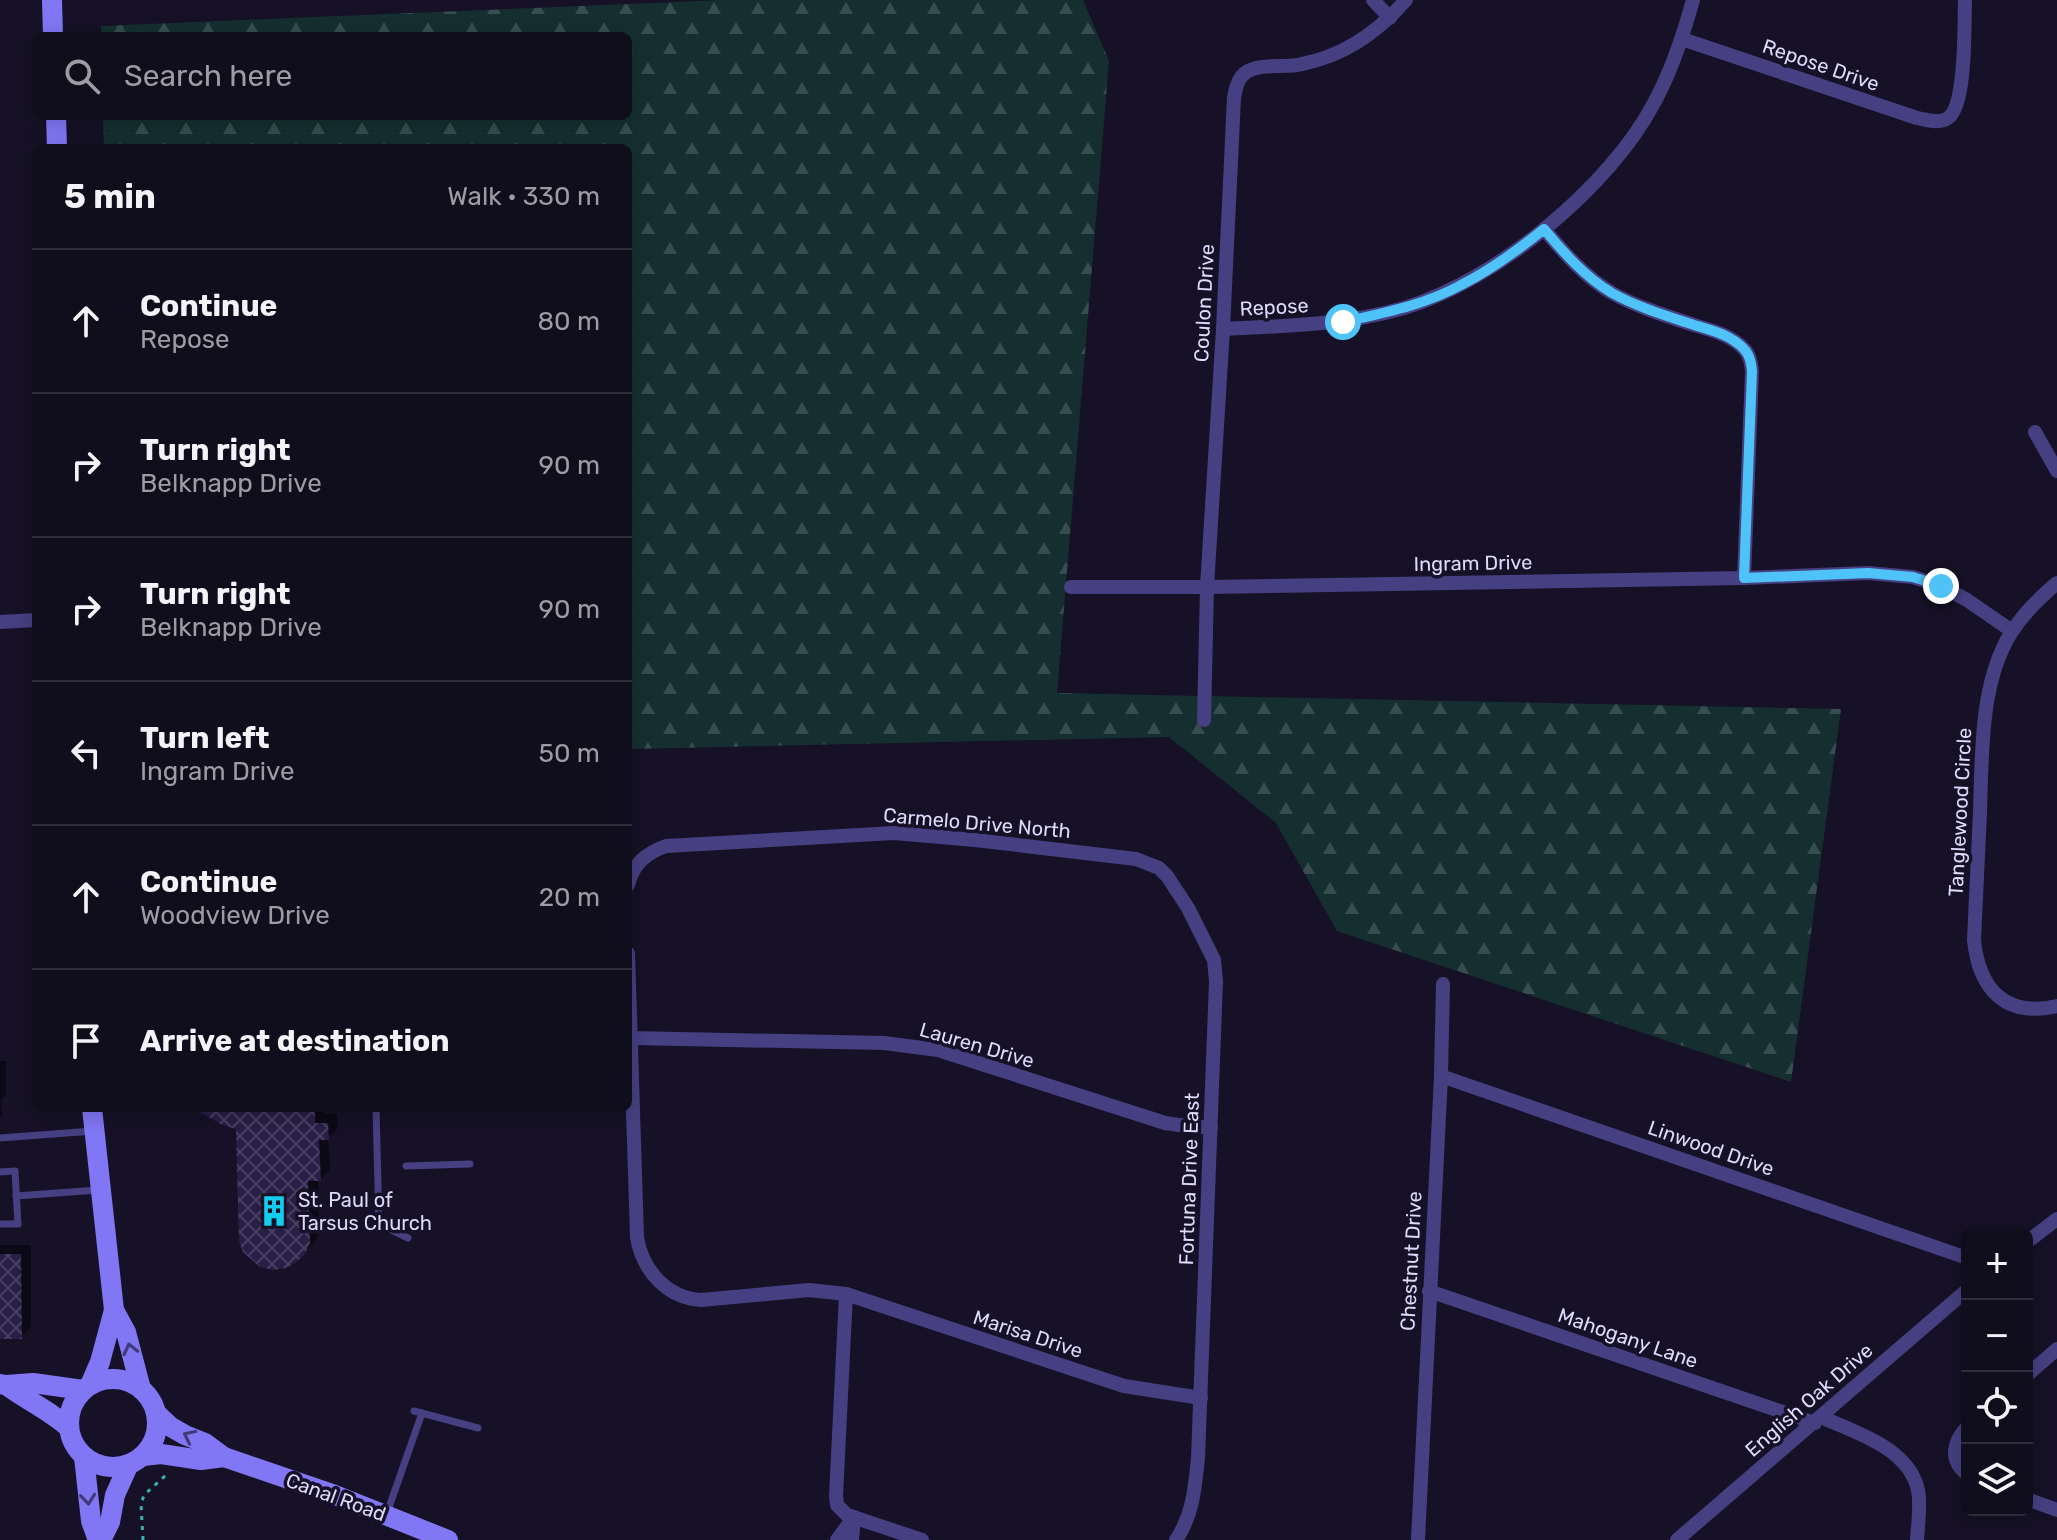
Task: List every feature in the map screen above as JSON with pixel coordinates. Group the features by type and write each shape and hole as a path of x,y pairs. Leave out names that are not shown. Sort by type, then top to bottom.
{"street":[{"path":"52,0 53,32"},
{"path":"1373,0 1390,18"},
{"name":"Coulon Drive","path":"1204,720 1207,587 1237,83 1254,68 1303,64 1336,54 1373,32 1406,0"},
{"name":"Repose","path":"1223,329 1343,322 1404,308 1460,286 1509,256 1544,229 1597,180 1634,135 1654,104 1670,70 1693,0"},
{"name":"Repose Drive","path":"1682,39 1931,121 1949,117 1959,99 1965,0"},
{"path":"56,120 57,144"},
{"path":"1544,229 1563,252 1613,294 1718,333 1747,351 1752,371 1744,578"},
{"path":"2035,432 2057,471"},
{"name":"Ingram Drive","path":"1071,587 1876,574 1913,577 1941,586 2012,631"},
{"name":"Tanglewood Circle","path":"2057,583 2012,631 1994,676 1983,734 1974,940 1980,971 2000,998 2023,1008 2057,1006"},
{"path":"0,622 32,620"},
{"name":"Carmelo Drive North","path":"632,876 638,863 647,855 657,849 679,844 881,833 1123,856 1159,868 1188,908"},
{"name":"Fortuna Drive East","path":"1176,1540 1192,1504 1198,1458 1216,970 1188,908"},
{"name":"Chestnut Drive","path":"1418,1540 1443,984"},
{"name":"Lauren Drive","path":"632,1038 919,1046 1165,1123 1211,1127"},
{"name":"Marisa Drive","path":"632,1071 637,1237 642,1255 670,1291 692,1299 809,1290 846,1294 1124,1386 1201,1398"},
{"name":"Linwood Drive","path":"1441,1076 1961,1256"},
{"path":"93,1112 114,1310 100,1362 87,1387 74,1401 68,1427 76,1449 98,1465 113,1467 136,1460"},
{"path":"2033,1237 2057,1219"},
{"name":"Mahogany Lane","path":"1429,1291 1818,1420 1882,1447 1906,1465 1917,1487 1917,1540"},
{"path":"846,1294 837,1505 854,1517 922,1540"},
{"name":"English Oak Drive","path":"1677,1540 1961,1295"},
{"path":"114,1310 126,1332 141,1389"},
{"path":"2030,1372 2057,1349"},
{"path":"3,1384 87,1387 103,1380 117,1379 130,1382 148,1396 156,1413 157,1428 152,1443 136,1460 115,1495 110,1522 100,1540"},
{"path":"3,1384 27,1401 50,1411 68,1427"},
{"name":"Canal Road","path":"156,1413 171,1427 205,1443 224,1457 335,1495 448,1540"},
{"path":"1961,1434 1954,1448 1961,1469"},
{"name":"Canal Road","path":"136,1460 161,1454 201,1460 224,1457"},
{"path":"84,1457 91,1521 100,1540"},
{"path":"2033,1501 2057,1510"},
{"path":"837,1540 854,1517"},
{"path":"852,1540 854,1517"}],"lane":[{"path":"376,1112 379,1224 408,1238"},
{"path":"0,1138 95,1131"},
{"path":"406,1166 470,1164"},
{"path":"0,1172 15,1171 18,1224 0,1224"},
{"path":"16,1196 102,1190"},
{"path":"386,1515 418,1412 478,1428"}],"path":[{"path":"143,1540 141,1504 144,1495 169,1468"}],"green space":[{"path":"723,0 1083,0 1109,61 1057,693 1841,709 1791,1082 1337,931 1276,823 1169,737 632,749 632,144 104,144 103,120 632,120 632,32 101,32 101,26"}],"building":[{"name":"St. Paul of Tarsus Church","path":"201,1112 315,1112 315,1123 328,1123 329,1140 319,1140 321,1181 308,1181 310,1243 305,1254 286,1268 273,1270 260,1267 243,1252 239,1241 236,1129 222,1125"},
{"path":"0,1254 21,1254 22,1339 0,1339"}],"place":[{"name":"St. Paul of Tarsus Church","path":"274,1211"}],"route":[{"path":"1343,322 1404,308 1460,286 1509,256 1544,229 1563,252 1613,294 1718,333 1747,351 1752,371 1744,578 1868,573 1913,577 1941,586"}]}
